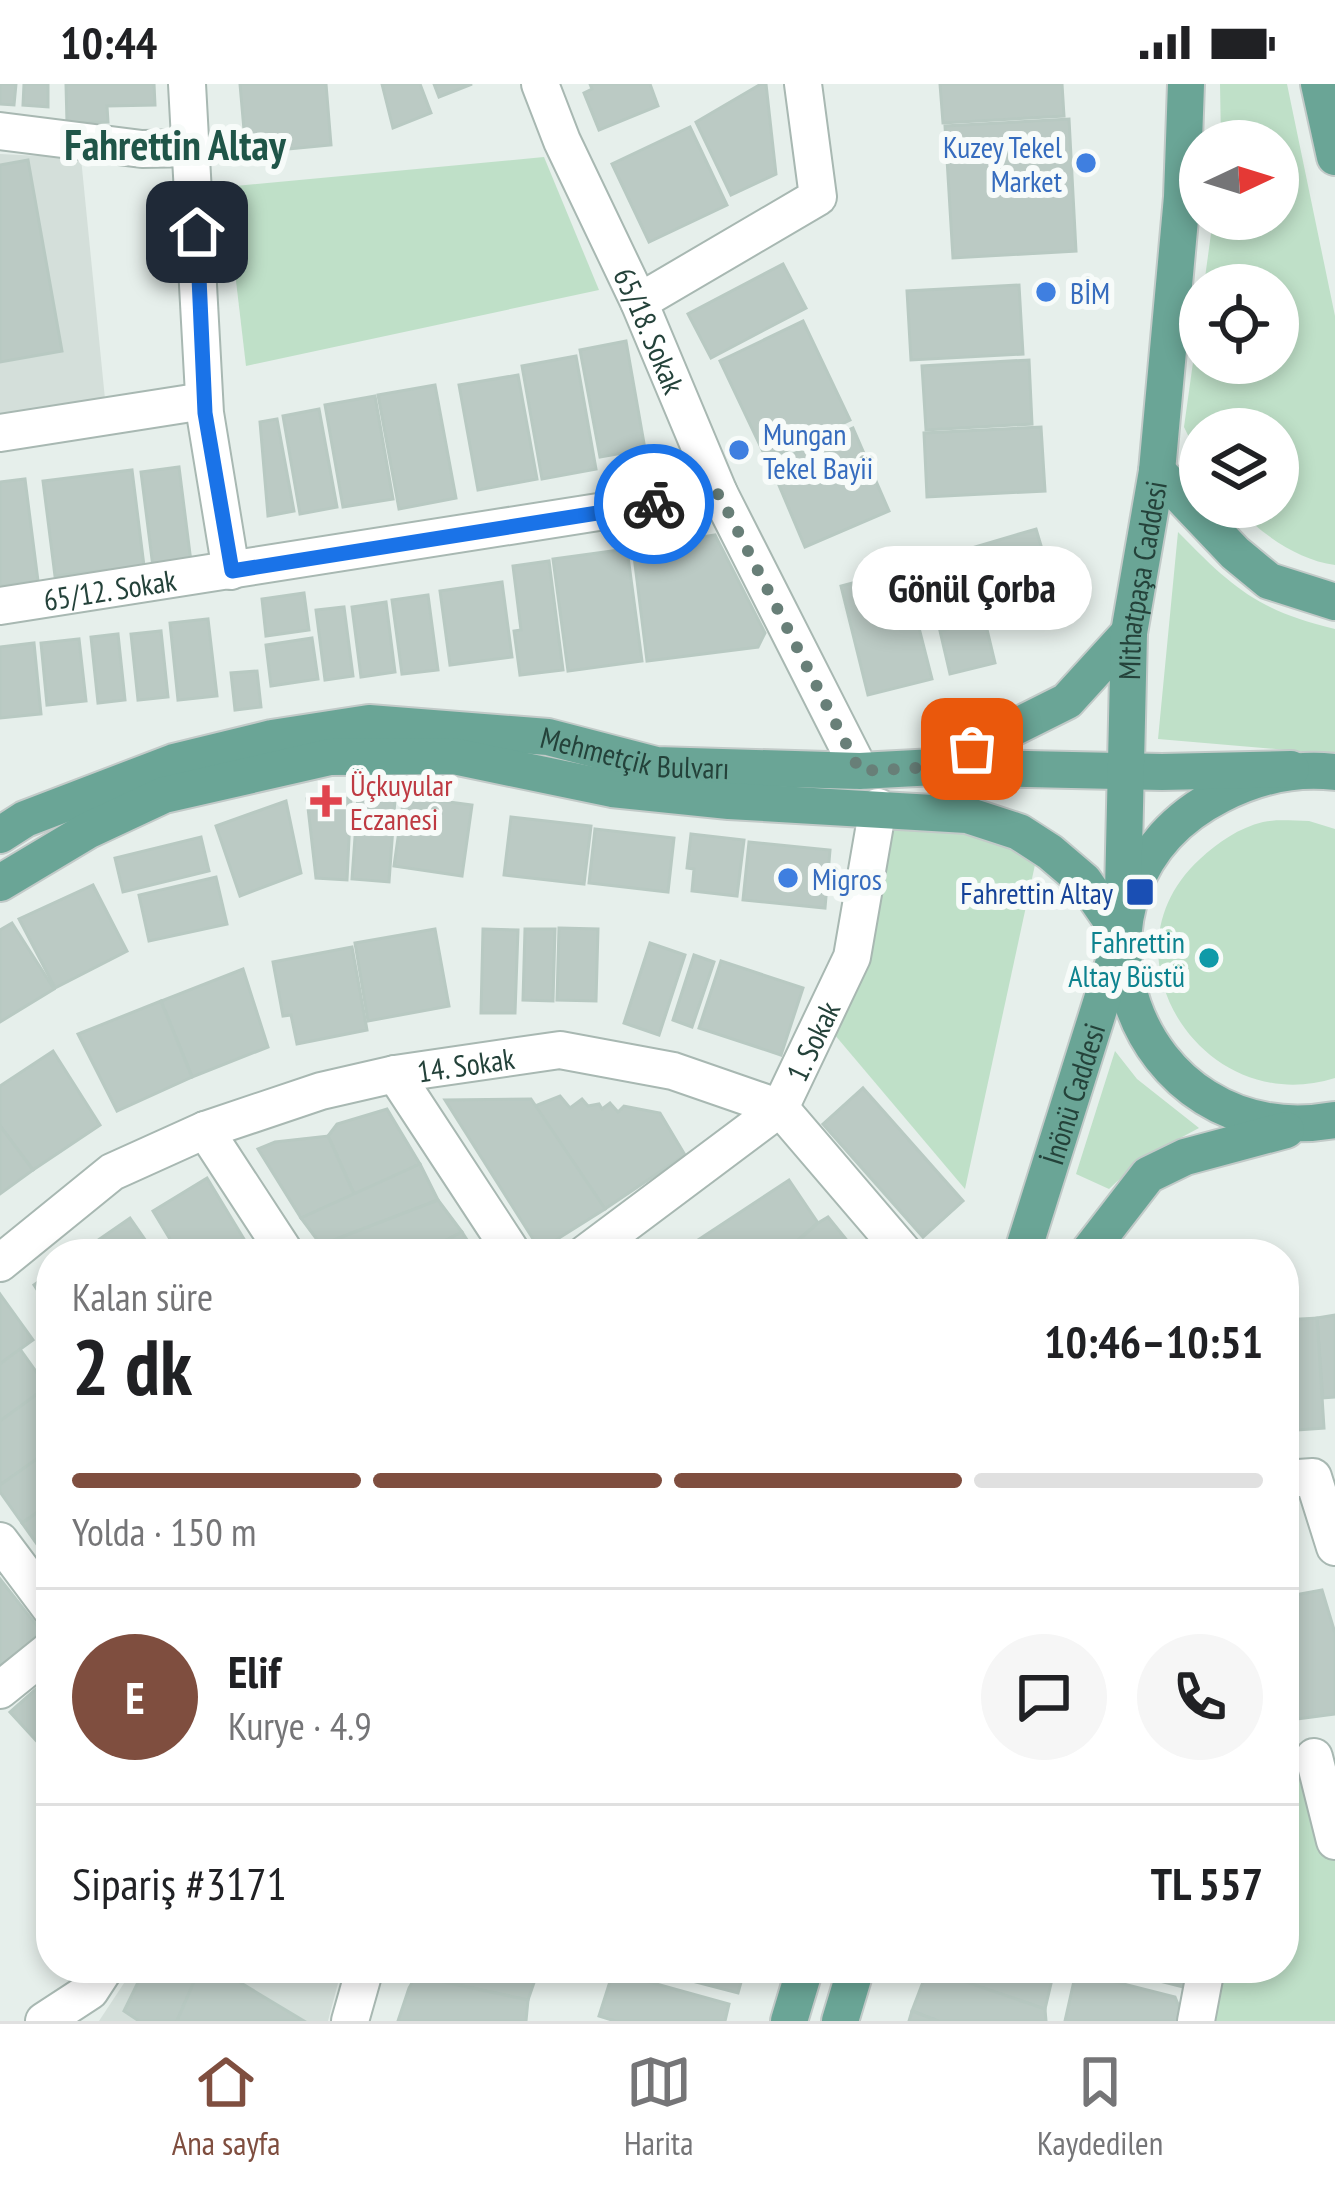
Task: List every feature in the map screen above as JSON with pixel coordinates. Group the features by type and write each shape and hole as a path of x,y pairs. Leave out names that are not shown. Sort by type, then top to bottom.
{"main road":[{"name":"Mithatpaşa Caddesi","path":"1122,936 1129,633 1157,471 1182,197 1186,84"},
{"path":"1319,84 1335,157"},
{"path":"1157,471 1235,554 1269,581 1335,602"},
{"path":"935,767 1067,701 1129,633"},
{"name":"Mehmetçik Bulvarı","path":"0,835 25,819 174,762 272,738 370,723 548,737 656,765 860,771 935,767 1335,772"},
{"name":"Mehmetçik Bulvarı","path":"0,884 87,831 164,795 330,757 453,756 612,789 967,815 1019,832 1084,881 1122,936"},
{"name":"İnönü Caddesi","path":"1027,1239 1134,886 1159,842 1196,807 1242,784 1291,770"},
{"path":"1122,936 1128,992 1148,1044 1189,1089 1242,1118 1324,1128"},
{"path":"1099,1239 1148,1175 1185,1157 1324,1128"},
{"path":"789,2021 800,1983"},
{"path":"840,2021 851,1983"}],"street":[{"path":"187,84 204,401 232,571"},
{"name":"65/18. Sokak","path":"540,84 719,494 860,771"},
{"path":"639,302 818,197 803,84"},
{"path":"0,131 142,149 193,148"},
{"path":"0,434 204,401"},
{"name":"65/12. Sokak","path":"0,606 719,494"},
{"name":"1. Sokak","path":"605,1239 780,1108 852,957 878,807"},
{"name":"14. Sokak","path":"0,1263 112,1172 205,1130 321,1091 394,1074 560,1050 673,1071 780,1108"},
{"path":"394,1074 504,1239"},
{"path":"780,1108 892,1239"},
{"path":"205,1130 276,1239"},
{"path":"1299,1478 1313,1477 1335,1547"},
{"path":"0,1541 36,1589"},
{"path":"0,1690 36,1660"},
{"path":"1311,1757 1335,1841"},
{"path":"44,2021 95,1983"},
{"path":"350,2021 361,1983"},
{"path":"1196,2021 1203,1983"}],"shaded area":[{"path":"0,154 81,158 105,399 0,415"},
{"path":"124,1983 338,1983 328,2021 99,2021"}],"green space":[{"path":"1220,84 1287,84 1294,120 1221,120"},
{"path":"1299,142 1335,316 1335,565 1307,558 1258,528 1299,528 1299,408 1187,408 1190,384 1299,384 1299,264 1207,264 1210,240 1299,240"},
{"name":"Fahrettin Altay","path":"544,157 599,290 246,366 225,187"},
{"path":"1178,532 1248,594 1285,614 1335,629 1335,754 1158,739"},
{"path":"885,815 987,836 1036,860 965,1189 834,1034"},
{"path":"1309,821 1335,829 1335,1078 1287,1085 1244,1075 1207,1052 1179,1020 1162,981 1159,939 1171,897 1214,847 1263,822"},
{"path":"1115,1051 1137,1079 1199,1128 1141,1159 1109,1189 1076,1174"},
{"path":"1314,1757 1335,1841 1335,2021 1196,2021 1203,1983 1299,1983 1299,1762"}],"building":[{"path":"0,84 16,84 14,105 0,104"},
{"path":"24,84 48,84 48,107 23,105"},
{"path":"66,84 154,84 155,105 107,106 108,122 67,123"},
{"path":"240,84 326,84 331,145 246,153"},
{"path":"382,84 420,84 431,113 393,128"},
{"path":"434,84 472,84 439,97"},
{"path":"590,84 650,84 658,106 599,130 584,93 592,89"},
{"path":"766,84 776,174 731,195 696,122"},
{"path":"940,84 1062,84 1064,116 943,123"},
{"path":"1069,119 1076,251 953,258 945,126"},
{"path":"690,127 727,205 649,242 612,164"},
{"path":"28,160 62,351 0,362 0,165"},
{"path":"783,264 806,308 711,358 688,314"},
{"path":"1019,285 1023,354 911,360 907,291"},
{"path":"803,321 850,420 767,460 720,361"},
{"path":"626,341 645,449 600,457 580,350"},
{"path":"576,356 596,469 542,479 522,366"},
{"path":"1029,360 1032,424 926,430 922,366"},
{"path":"518,375 537,479 478,490 459,385"},
{"path":"435,385 456,498 399,509 378,395"},
{"path":"375,396 393,499 343,507 325,405"},
{"path":"319,409 337,507 300,514 283,416"},
{"path":"277,419 294,511 268,516 260,422"},
{"path":"1041,427 1045,491 927,497 924,433"},
{"path":"853,428 889,511 805,547 770,464"},
{"path":"179,467 191,562 153,567 141,472"},
{"path":"132,470 144,566 55,576 43,481"},
{"path":"25,479 38,581 0,586 0,482"},
{"path":"1036,529 1048,569 987,587 975,547"},
{"path":"715,535 765,633 758,647 647,661 633,548"},
{"path":"627,549 642,661 568,671 553,559"},
{"path":"965,553 978,594 933,609 920,567"},
{"path":"549,561 563,670 520,675 514,631 521,630 513,566"},
{"path":"904,569 932,679 868,695 841,586"},
{"path":"502,582 512,657 450,665 440,591"},
{"path":"304,593 309,630 266,636 262,599"},
{"path":"428,595 438,670 402,674 392,600"},
{"path":"386,602 395,672 361,677 352,607"},
{"path":"344,607 353,676 325,680 316,610"},
{"path":"208,619 217,696 178,700 170,623"},
{"path":"985,621 995,663 950,674 940,631"},
{"path":"161,631 168,697 138,700 131,634"},
{"path":"118,634 125,700 98,703 91,637"},
{"path":"312,638 318,679 271,686 266,645"},
{"path":"79,639 86,701 47,705 41,643"},
{"path":"34,643 41,714 0,718 0,647"},
{"path":"257,671 261,707 235,710 231,673"},
{"path":"358,796 395,799 389,882 352,879"},
{"path":"404,796 472,805 462,876 394,866"},
{"path":"351,798 347,880 316,878 307,799"},
{"path":"286,801 301,873 240,896 216,826"},
{"path":"511,817 591,826 584,884 504,875"},
{"path":"595,829 674,838 668,892 589,883"},
{"path":"691,834 744,840 737,896 692,891 694,869 687,868"},
{"path":"201,837 209,871 123,892 115,858"},
{"path":"749,842 830,850 825,908 743,900"},
{"path":"216,877 227,924 149,941 139,895"},
{"path":"93,885 127,951 55,988 19,919"},
{"path":"12,923 54,989 0,1022 0,930"},
{"path":"559,928 598,929 596,1001 557,1000"},
{"path":"435,929 449,1006 368,1021 355,943"},
{"path":"483,929 518,930 515,1013 481,1013"},
{"path":"525,929 555,929 553,1001 523,1000"},
{"path":"650,943 685,955 659,1035 624,1023"},
{"path":"352,947 367,1030 297,1044 291,1015 283,1016 273,962"},
{"path":"694,955 714,962 692,1027 673,1020"},
{"path":"721,961 803,988 781,1055 699,1028"},
{"path":"243,969 268,1047 192,1077 161,1001"},
{"path":"161,1001 192,1077 117,1111 78,1034"},
{"path":"53,1051 100,1125 33,1170 0,1126 0,1086"},
{"path":"863,1088 963,1201 923,1237 823,1124"},
{"path":"560,1096 570,1108 582,1099 602,1109 610,1103 618,1112 624,1106 660,1113 685,1155 605,1209 535,1106"},
{"path":"531,1099 605,1209 557,1239 533,1239 445,1100"},
{"path":"387,1109 420,1164 354,1194 328,1136 337,1124"},
{"path":"0,1126 33,1170 0,1194"},
{"path":"328,1136 354,1194 301,1218 258,1149 275,1142"},
{"path":"420,1164 438,1200 337,1239 317,1239 301,1218"},
{"path":"207,1178 244,1239 170,1239 153,1211"},
{"path":"789,1180 818,1223 799,1239 700,1239"},
{"path":"438,1200 462,1232 448,1239 337,1239"},
{"path":"828,1217 846,1239 799,1239"},
{"path":"130,1218 145,1239 100,1239"},
{"path":"0,1294 33,1340 0,1364"},
{"path":"1335,1315 1335,1397 1323,1398 1317,1318"},
{"path":"1317,1318 1324,1428 1299,1430 1299,1319"},
{"path":"20,1349 36,1372 36,1395 0,1421 0,1364"},
{"path":"36,1395 36,1460 0,1485 0,1421"},
{"path":"36,1460 36,1513 22,1523 0,1485"},
{"path":"36,1513 36,1543 22,1523"},
{"path":"0,1579 36,1625 36,1636 0,1672"},
{"path":"1322,1590 1335,1633 1335,1714 1299,1719 1299,1594"},
{"path":"36,1689 36,1740 10,1712"},
{"path":"138,1983 193,1983 177,2021 139,2021 124,2011"},
{"path":"193,1983 241,1983 304,2021 177,2021"},
{"path":"412,1983 449,1983 528,2000 526,2021 398,2021"},
{"path":"449,1983 534,1983 528,2000"},
{"path":"610,1983 653,1983 729,2004 725,2021 615,2021 599,2016"},
{"path":"700,1983 741,1983 738,1993"},
{"path":"923,1983 969,1983 1045,2009 1046,2021 938,2021 912,2011"},
{"path":"968,1983 1051,1983 1045,2009"},
{"path":"1074,1983 1120,1983 1175,1997 1185,2021 1065,2021"},
{"path":"912,2011 938,2021 909,2021"}],"way so far":[{"path":"654,504 719,494 860,771 935,767 972,749"}],"place":[{"name":"Kuzey Tekel Market","path":"1086,163"},
{"name":"BİM","path":"1046,292"},
{"name":"Mungan Tekel Bayii","path":"739,450"},
{"name":"Gönül Çorba","path":"972,749"},
{"name":"Üçkuyular Eczanesi","path":"326,801"},
{"name":"Migros","path":"788,878"},
{"name":"Fahrettin Altay","path":"1140,892"},
{"name":"Fahrettin Altay Büstü","path":"1209,958"}],"district":[{"name":"Fahrettin Altay","path":"175,144"}],"route":[{"path":"197,232 205,413 232,571 654,504"}]}
